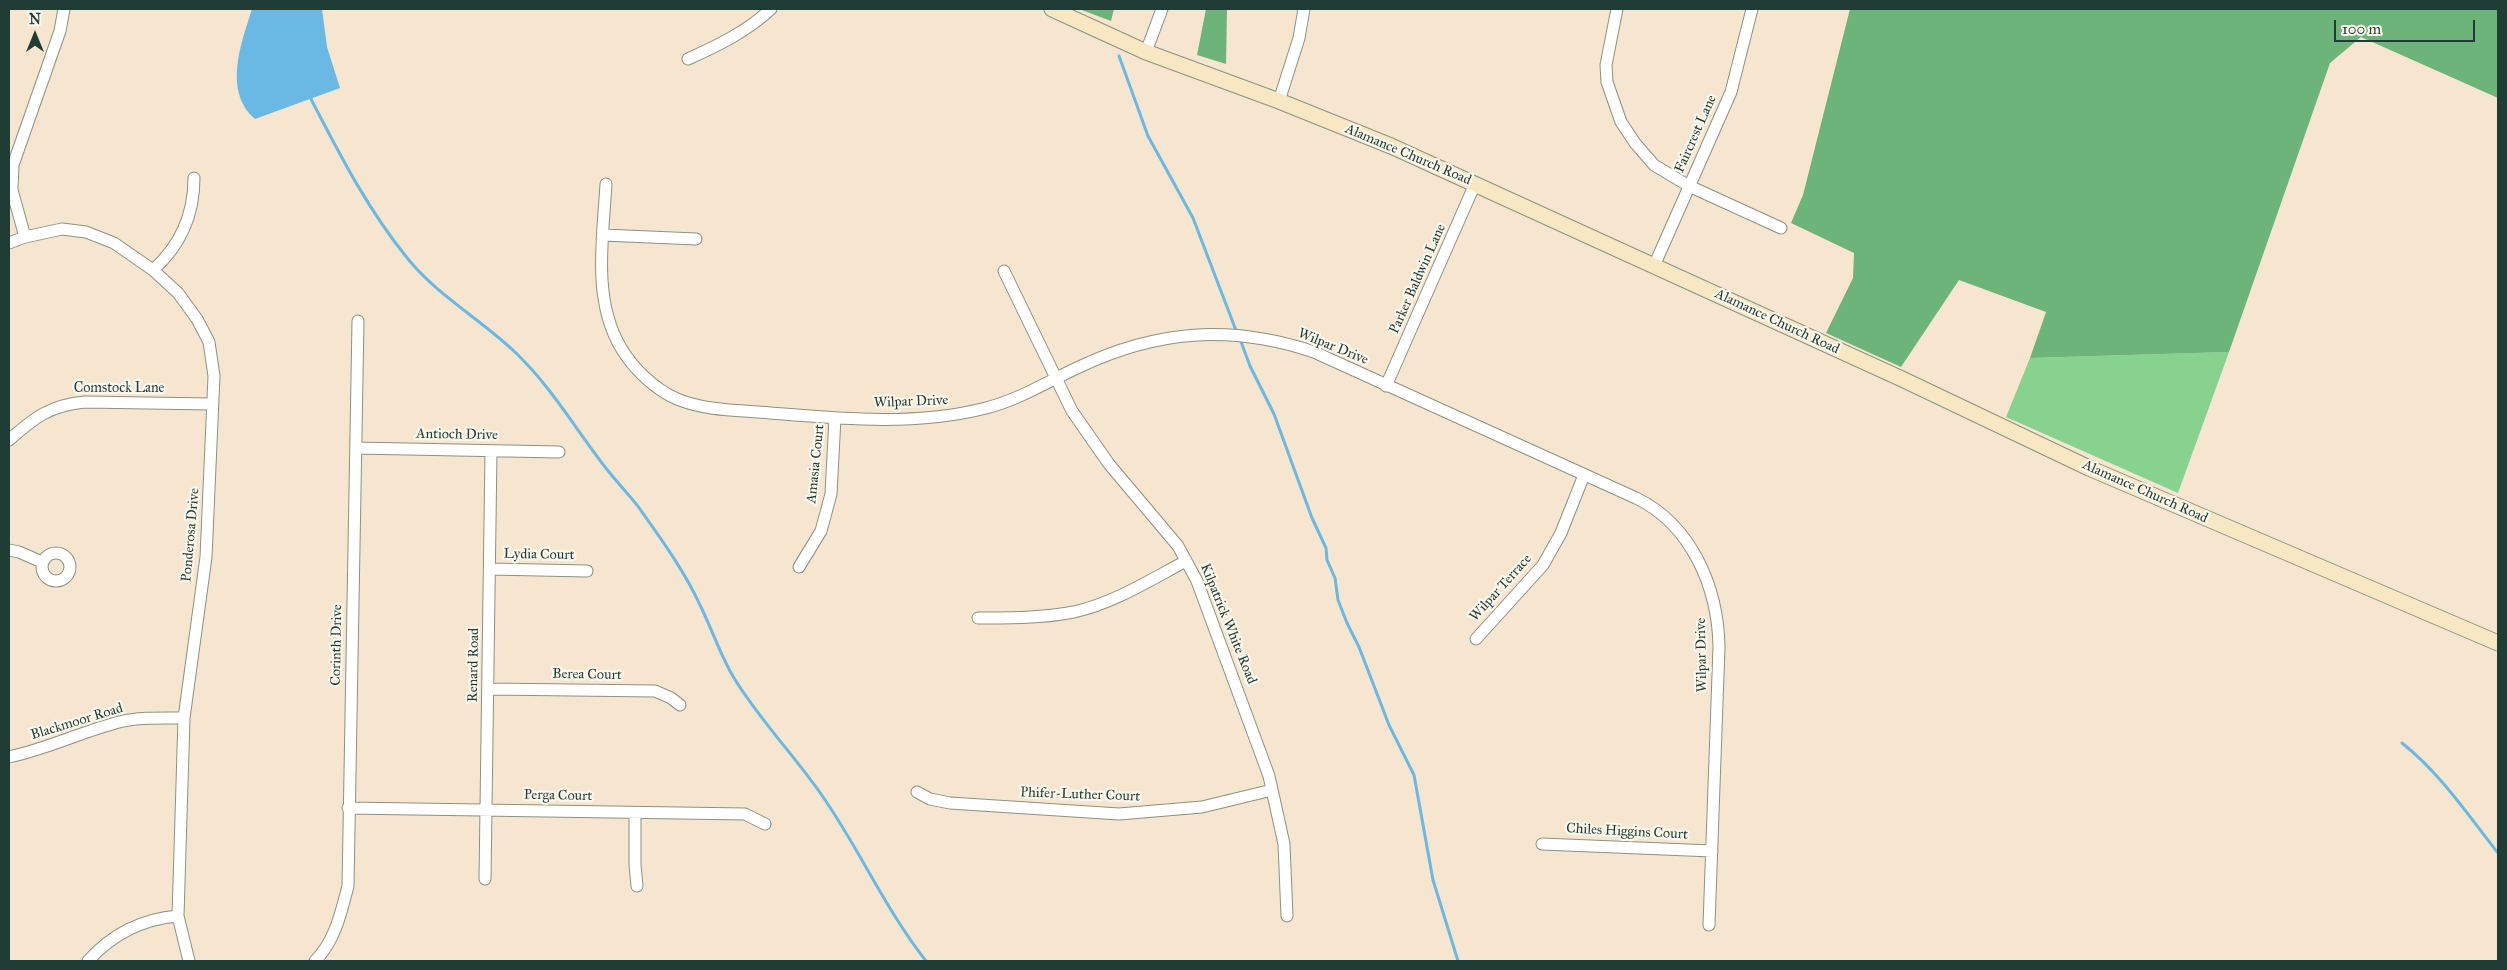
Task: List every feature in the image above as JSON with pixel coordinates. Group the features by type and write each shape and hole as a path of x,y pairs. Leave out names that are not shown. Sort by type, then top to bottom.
{"main road":[{"name":"Alamance Church Road","path":"1052,9 1146,52 1279,101 1390,146 2090,468 2498,643"}],"street":[{"path":"25,237 12,190 13,165 60,31 64,9"},
{"path":"688,59 733,38 757,22 771,9"},
{"path":"1146,52 1162,9"},
{"path":"1279,101 1299,38 1304,9"},
{"path":"1617,9 1606,65 1607,82 1621,122 1635,143 1654,165 1689,186 1781,228"},
{"name":"Faircrest Lane","path":"1654,266 1731,92 1752,9"},
{"path":"153,270 167,257 183,233 194,192 194,178"},
{"name":"Wilpar Drive","path":"606,184 602,300 620,347 645,378 676,398 713,408 835,418 920,420 954,416 990,408 1077,368 1143,342 1181,335 1220,334 1258,338 1296,346 1642,501 1667,520 1692,550 1711,590 1717,615 1719,647 1710,925"},
{"name":"Parker Baldwin Lane","path":"1386,386 1475,184"},
{"name":"Ponderosa Drive","path":"9,243 25,237 62,229 86,232 114,243 153,270 178,292 197,319 209,342 214,376 211,404 206,557 184,718 178,916 190,961"},
{"path":"603,234 696,239"},
{"name":"Kilpatrick White Road","path":"1004,271 1072,411 1089,438 1178,546 1197,581 1225,654 1272,790 1284,844 1287,916"},
{"name":"Corinth Drive","path":"315,961 323,954 335,932 348,886 358,321"},
{"name":"Comstock Lane","path":"9,440 35,418 64,404 85,402 211,404"},
{"name":"Amasia Court","path":"799,567 821,531 831,494 835,418"},
{"name":"Antioch Drive","path":"356,448 559,452"},
{"name":"Renard Road","path":"485,879 490,689 491,451"},
{"name":"Wilpar Terrace","path":"1476,639 1543,565 1561,533 1584,475"},
{"path":"9,550 25,554 42,562"},
{"path":"978,618 1048,616 1076,611 1120,596 1186,561"},
{"name":"Lydia Court","path":"490,569 587,571"},
{"name":"Berea Court","path":"490,689 655,692 671,698 680,705"},
{"name":"Blackmoor Road","path":"9,757 37,751 82,733 120,722 146,718 184,718"},
{"name":"Phifer-Luther Court","path":"917,792 930,799 950,803 1119,814 1202,807 1272,790"},
{"name":"Perga Court","path":"348,808 745,814 765,824"},
{"path":"635,812 637,886"},
{"name":"Chiles Higgins Court","path":"1542,844 1712,852"},
{"path":"88,961 103,946 135,925 156,917 178,916"}],"green space":[{"path":"1079,9 1114,9 1111,21"},
{"path":"1206,9 1227,9 1226,64 1197,55"},
{"path":"1850,9 2498,9 2498,98 2361,37 2330,63 2229,352 2030,358 2046,312 1959,280 1901,367 1826,333 1853,278 1854,253 1791,223 1803,195"},
{"path":"2229,352 2178,493 2006,417 2030,358"}],"water":[{"path":"252,9 322,9 327,47 340,88 255,119 245,108 239,95 237,81 237,67 243,37"}],"waterway":[{"path":"1119,56 1148,136 1193,218 1237,333"},
{"path":"311,95 311,99 355,182 380,221 408,259 433,285 517,354 554,396 609,472 637,505 671,554 694,592 734,678 754,708 821,794 898,921 926,961"},
{"path":"1240,339 1250,366 1274,414 1312,518 1326,548 1327,560 1335,578 1338,600 1347,623 1359,647 1389,725 1414,775 1433,880 1458,961"},
{"path":"2402,743 2441,781 2498,853"}]}
